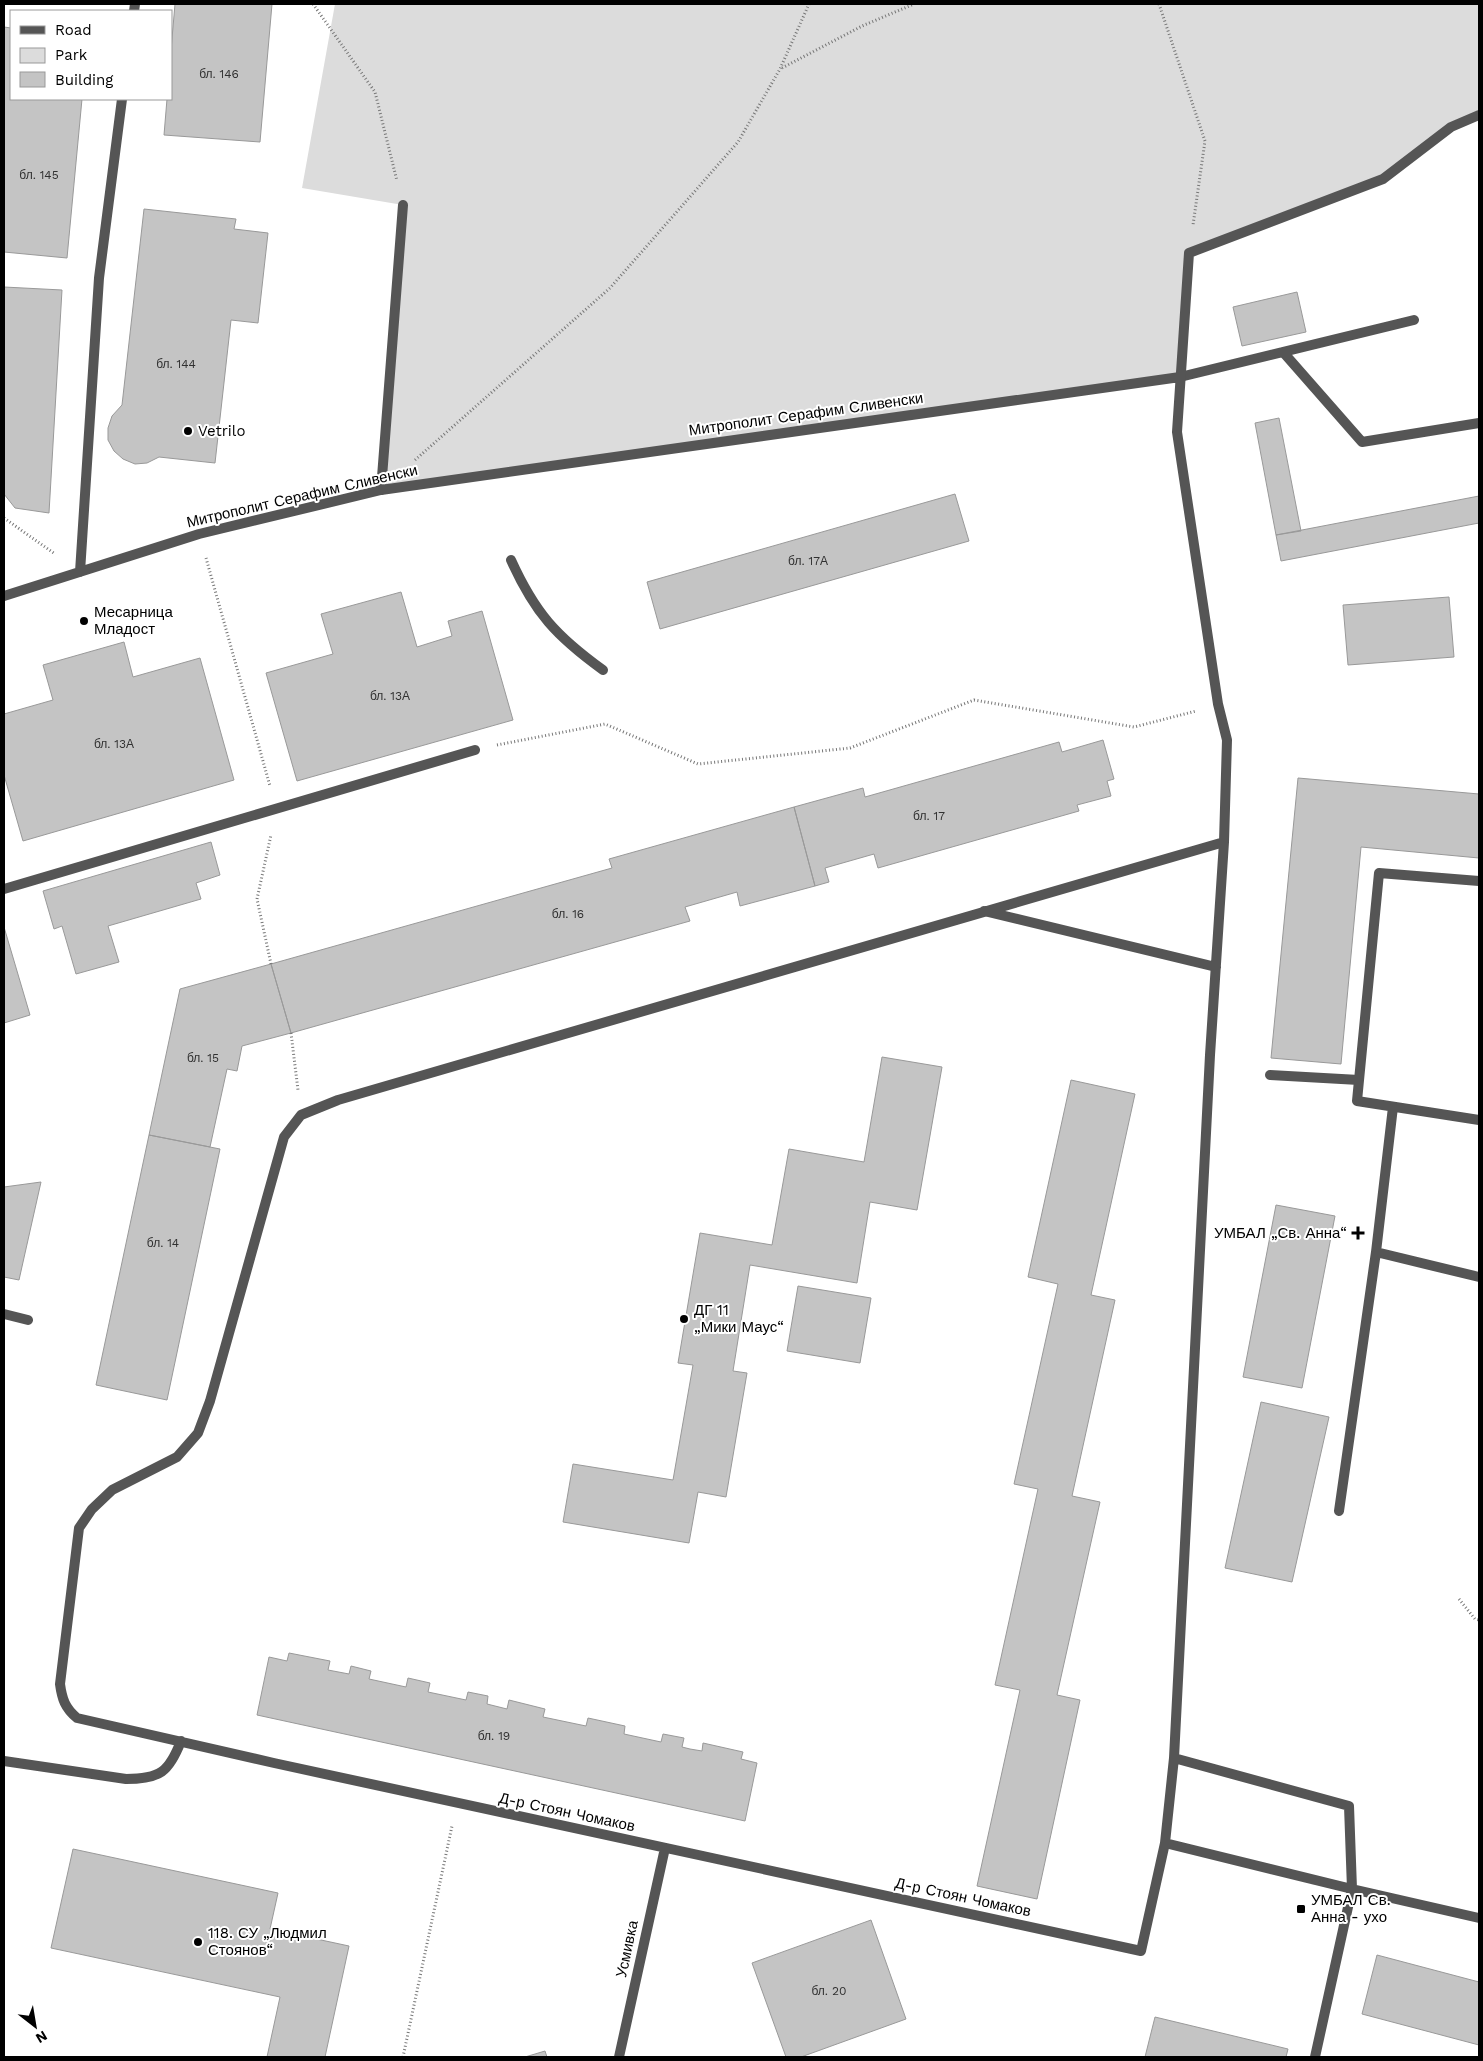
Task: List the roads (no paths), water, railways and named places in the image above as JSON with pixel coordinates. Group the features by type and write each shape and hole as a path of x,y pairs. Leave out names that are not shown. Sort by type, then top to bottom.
{"street":[{"path":"80,572 99,278 122,100"},
{"path":"1479,115 1451,127 1383,179 1189,253 1176,432 1218,704 1226,740 1224,842 1174,1758 1165,1843 1352,1890 1479,1918"},
{"path":"381,490 403,205"},
{"name":"Митрополит Серафим Сливенски","path":"4,596 199,534 381,490 1180,377 1414,320"},
{"path":"1283,352 1362,442 1479,424"},
{"path":"511,560 526,593 546,622 571,647 603,670"},
{"path":"4,889 277,810 474,750"},
{"path":"983,911 1224,842"},
{"path":"1479,881 1379,873 1356,1102 1479,1120"},
{"path":"983,911 1216,967"},
{"name":"Д-р Стоян Чомаков","path":"983,911 338,1100 301,1115 284,1137 210,1401 198,1433 177,1457 112,1490 92,1509 79,1528 60,1684 62,1699 68,1710 78,1718 457,1803 1142,1951 1165,1843"},
{"path":"1270,1075 1359,1080"},
{"path":"1339,1511 1376,1252 1393,1107"},
{"path":"1376,1252 1479,1277"},
{"path":"4,1314 28,1320"},
{"path":"4,1761 126,1779 144,1779 162,1773 174,1760 181,1741"},
{"path":"1174,1758 1349,1806 1352,1890 1315,2057"},
{"name":"Усмивка","path":"619,2057 665,1848"}],"place":[{"name":"Vetrilo","path":"188,431"},
{"name":"Месарница Младост","path":"84,621"},
{"name":"УМБАЛ „Св. Анна“","path":"1358,1233"},
{"name":"ДГ 11 „Мики Маус“","path":"684,1319"},
{"name":"УМБАЛ Св. Анна - ухо","path":"1301,1909"},
{"name":"118. СУ „Людмил Стоянов“","path":"198,1942"}]}
